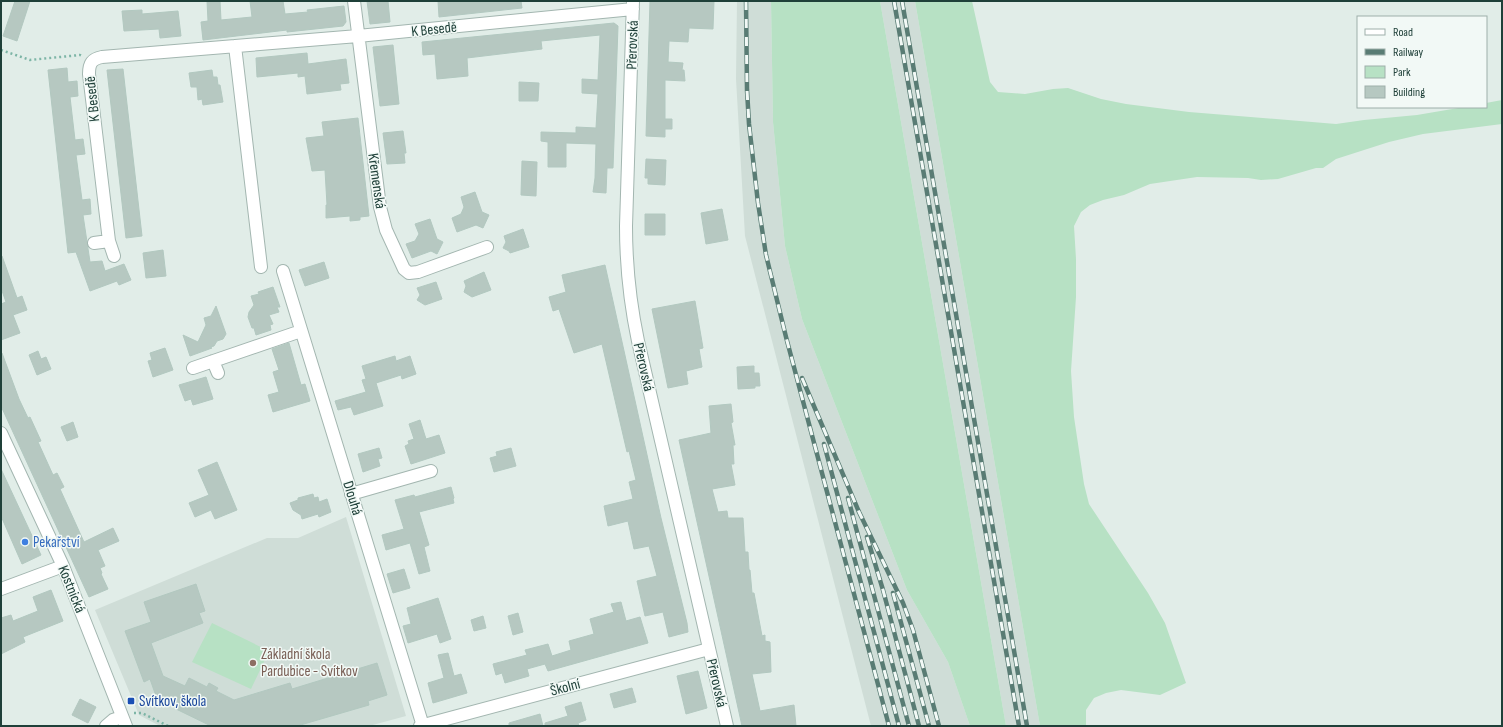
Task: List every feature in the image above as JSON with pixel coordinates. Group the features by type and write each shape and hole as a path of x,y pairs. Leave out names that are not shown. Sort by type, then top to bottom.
{"street":[{"name":"Křemenská","path":"354,1 380,207 386,230 404,269 409,273 418,272 487,247"},
{"name":"K Besedě","path":"114,256 109,241 89,74 89,65 91,62 102,57 358,36 633,5"},
{"name":"Přerovská","path":"633,5 626,226 626,255 629,293 638,341 727,726"},
{"path":"234,46 261,267"},
{"path":"94,243 109,241"},
{"name":"Dlouhá","path":"283,271 422,726"},
{"path":"193,368 301,331"},
{"path":"213,361 218,373"},
{"name":"Kostnická","path":"1,433 63,566 124,721"},
{"path":"351,494 431,471"},
{"path":"1,590 63,566"},
{"name":"Školní","path":"422,726 709,649"},
{"path":"106,726 113,720 124,721"}],"path":[{"path":"1,50 30,60 80,55 91,62"},
{"path":"124,721 132,713 142,713 168,726"}],"shaded area":[{"path":"737,1 771,1 773,122 785,246 802,319 907,590 948,662 970,726 871,726 745,236 736,79"},
{"path":"880,1 915,1 1040,726 1006,726"},
{"name":"Základní škola Pardubice - Svítkov","path":"346,517 406,716 369,726 160,726 139,715 95,610 267,538 298,538"}],"green space":[{"path":"771,1 880,1 1006,726 970,726 948,662 907,590 802,319 785,246 773,122"},
{"path":"915,1 972,1 990,82 998,92 1025,94 1068,88 1101,99 1126,104 1189,112 1336,124 1417,115 1458,108 1487,108 1487,103 1502,100 1502,124 1423,134 1389,142 1336,159 1323,168 1316,168 1278,179 1261,180 1248,178 1197,177 1150,184 1124,195 1090,205 1081,212 1074,226 1076,297 1071,371 1074,417 1084,484 1089,504 1148,593 1165,623 1186,683 1160,695 1121,690 1106,693 1094,698 1086,710 1086,726 1040,726"},
{"path":"212,623 269,651 251,689 192,662"}],"building":[{"path":"15,1 30,1 17,41 3,36"},
{"path":"207,1 220,1 221,20 252,17 250,1 283,1 285,14 344,6 346,22 343,26 287,32 287,30 203,40 201,22 208,21"},
{"path":"367,1 388,1 390,22 370,24"},
{"path":"438,1 521,1 522,8 439,17"},
{"path":"650,1 714,1 713,29 689,28 688,42 669,41 668,62 683,63 682,70 684,70 685,81 665,80 665,119 672,119 672,129 665,129 665,137 646,136"},
{"path":"142,10 142,14 178,11 181,36 160,38 159,29 124,31 122,11"},
{"path":"614,23 618,26 613,168 607,168 606,193 593,192 596,144 566,143 566,167 548,167 548,142 541,141 541,132 576,133 576,127 596,128 598,94 582,93 582,79 598,80 600,35 541,41 542,49 467,58 468,76 437,79 435,54 423,55 422,42"},
{"path":"393,45 399,104 380,106 373,47"},
{"path":"307,53 308,64 346,59 349,83 340,84 341,90 307,94 305,76 298,77 298,73 257,77 256,58"},
{"path":"67,68 68,82 77,81 78,96 70,97 75,140 83,139 85,154 76,155 82,200 90,199 91,214 83,215 90,262 102,261 105,271 124,264 131,280 119,285 117,281 90,291 76,252 68,253 48,70"},
{"path":"123,69 142,236 126,238 107,70"},
{"path":"212,70 213,77 217,77 218,85 220,85 223,102 203,105 202,99 198,100 197,87 191,87 189,73"},
{"path":"519,82 539,83 538,101 519,101"},
{"path":"358,118 369,216 360,217 360,220 350,221 350,216 326,218 327,205 325,170 312,171 306,138 324,136 322,122"},
{"path":"403,131 406,153 404,153 405,163 387,164 383,133"},
{"path":"646,159 666,160 665,185 648,184 648,178 645,178"},
{"path":"522,161 537,162 536,196 521,195"},
{"path":"475,192 482,212 489,215 483,228 476,225 457,232 452,218 461,214 464,207 461,197"},
{"path":"722,209 728,240 706,244 701,213"},
{"path":"645,214 665,214 665,235 645,235"},
{"path":"430,219 437,239 443,242 437,254 431,251 412,258 406,244 415,241 419,234 415,224"},
{"path":"523,229 529,247 510,253 503,248 506,242 504,236"},
{"path":"163,250 166,276 146,278 143,253"},
{"path":"1,256 17,298 22,296 27,310 13,315 20,333 1,340 1,304 6,302 1,288"},
{"path":"324,262 329,278 305,286 299,270"},
{"path":"605,265 661,518 687,623 688,632 669,637 663,612 645,616 637,581 657,576 649,546 634,549 628,521 608,526 604,506 633,499 629,482 636,480 629,451 627,452 602,344 574,353 559,309 553,311 549,297 566,292 562,275"},
{"path":"484,272 491,290 472,297 464,292 466,286 464,281"},
{"path":"436,282 442,299 425,305 417,300 420,295 417,288"},
{"path":"273,287 280,307 277,307 279,312 269,315 273,324 270,325 271,330 256,335 248,317 249,312 254,305 251,296"},
{"path":"695,301 703,348 699,349 702,367 686,371 688,384 668,388 652,309"},
{"path":"216,306 226,334 223,339 217,341 214,346 210,347 212,348 190,356 183,335 198,342 206,325 204,318 211,316"},
{"path":"289,343 301,385 305,384 310,401 273,412 268,395 279,392 273,372 279,370 272,349"},
{"path":"165,348 173,370 153,377 148,361 152,360 150,353"},
{"path":"38,351 41,359 46,357 51,369 37,375 29,355"},
{"path":"1,353 19,399 28,418 30,417 41,441 38,442 53,475 57,473 64,487 60,489 84,542 113,528 119,541 98,550 105,566 100,568 101,574 108,589 89,597 1,406"},
{"path":"395,356 396,361 410,356 416,374 402,379 401,375 376,383 383,406 354,415 351,407 338,410 335,401 366,392 362,380 366,379 362,366"},
{"path":"754,366 754,373 759,373 760,386 755,386 755,388 738,389 737,367"},
{"path":"206,377 213,399 193,405 191,399 185,401 179,385"},
{"path":"731,404 733,422 731,423 735,445 733,445 734,464 731,464 735,485 712,489 718,512 727,511 728,518 743,518 745,552 748,552 752,593 754,593 762,636 765,635 765,641 770,642 771,672 752,674 760,711 794,705 796,726 742,726 679,440 711,433 709,406"},
{"path":"420,420 426,439 439,435 445,453 411,464 405,446 409,444 408,441 414,439 409,424"},
{"path":"73,422 78,437 67,441 61,427"},
{"path":"379,448 382,458 378,459 380,466 363,472 358,454"},
{"path":"511,448 516,466 494,472 490,458 497,456 496,452"},
{"path":"217,462 237,510 215,519 211,510 195,517 189,503 209,495 198,470"},
{"path":"1,469 41,555 22,564 1,516"},
{"path":"451,487 454,503 419,512 429,545 424,547 430,571 419,574 410,543 386,550 382,535 404,529 395,500 414,495 415,497"},
{"path":"313,494 314,498 318,497 319,502 327,499 331,512 319,517 318,514 302,519 301,515 293,510 290,503 298,500 298,498"},
{"path":"404,569 410,588 393,593 387,574"},
{"path":"196,584 205,611 199,613 203,623 151,643 163,676 185,686 189,678 207,687 209,683 218,688 216,691 234,700 290,683 292,689 377,663 387,695 368,701 369,705 297,726 211,726 174,708 175,706 156,696 150,679 144,682 125,631 151,622 144,602"},
{"path":"51,590 63,621 23,637 25,642 1,654 1,618 11,615 13,621 38,611 33,597"},
{"path":"438,598 451,639 440,643 437,634 408,643 403,626 411,624 407,608"},
{"path":"621,602 626,621 640,617 648,643 548,671 545,664 527,669 529,676 505,683 502,673 496,675 493,664 527,655 525,650 548,644 552,656 571,650 569,641 594,634 590,619 614,612 611,604"},
{"path":"518,613 523,632 513,635 508,616"},
{"path":"483,616 486,628 474,631 471,620"},
{"path":"448,653 454,676 461,674 467,693 433,703 428,683 444,678 438,655"},
{"path":"698,671 707,708 686,714 677,676"},
{"path":"632,688 636,702 614,708 610,694"},
{"path":"80,699 96,707 88,723 72,715"},
{"path":"581,702 586,720 578,723 579,726 545,726 545,723 568,716 565,707"},
{"path":"540,714 543,726 509,726 509,723"}],"railway":[{"path":"746,1 749,124 758,203 766,255 786,337 889,726"},
{"path":"894,1 1019,726"},
{"path":"902,1 1027,726"},
{"path":"802,378 859,512 903,603 913,630 939,726"},
{"path":"824,444 899,726"},
{"path":"848,498 909,726"},
{"path":"867,537 883,590 919,726"},
{"path":"893,593 929,726"}],"place":[{"name":"Pekařství","path":"25,542"},
{"name":"Základní škola Pardubice - Svítkov","path":"253,663"},
{"name":"Svítkov, škola","path":"131,701"}]}
